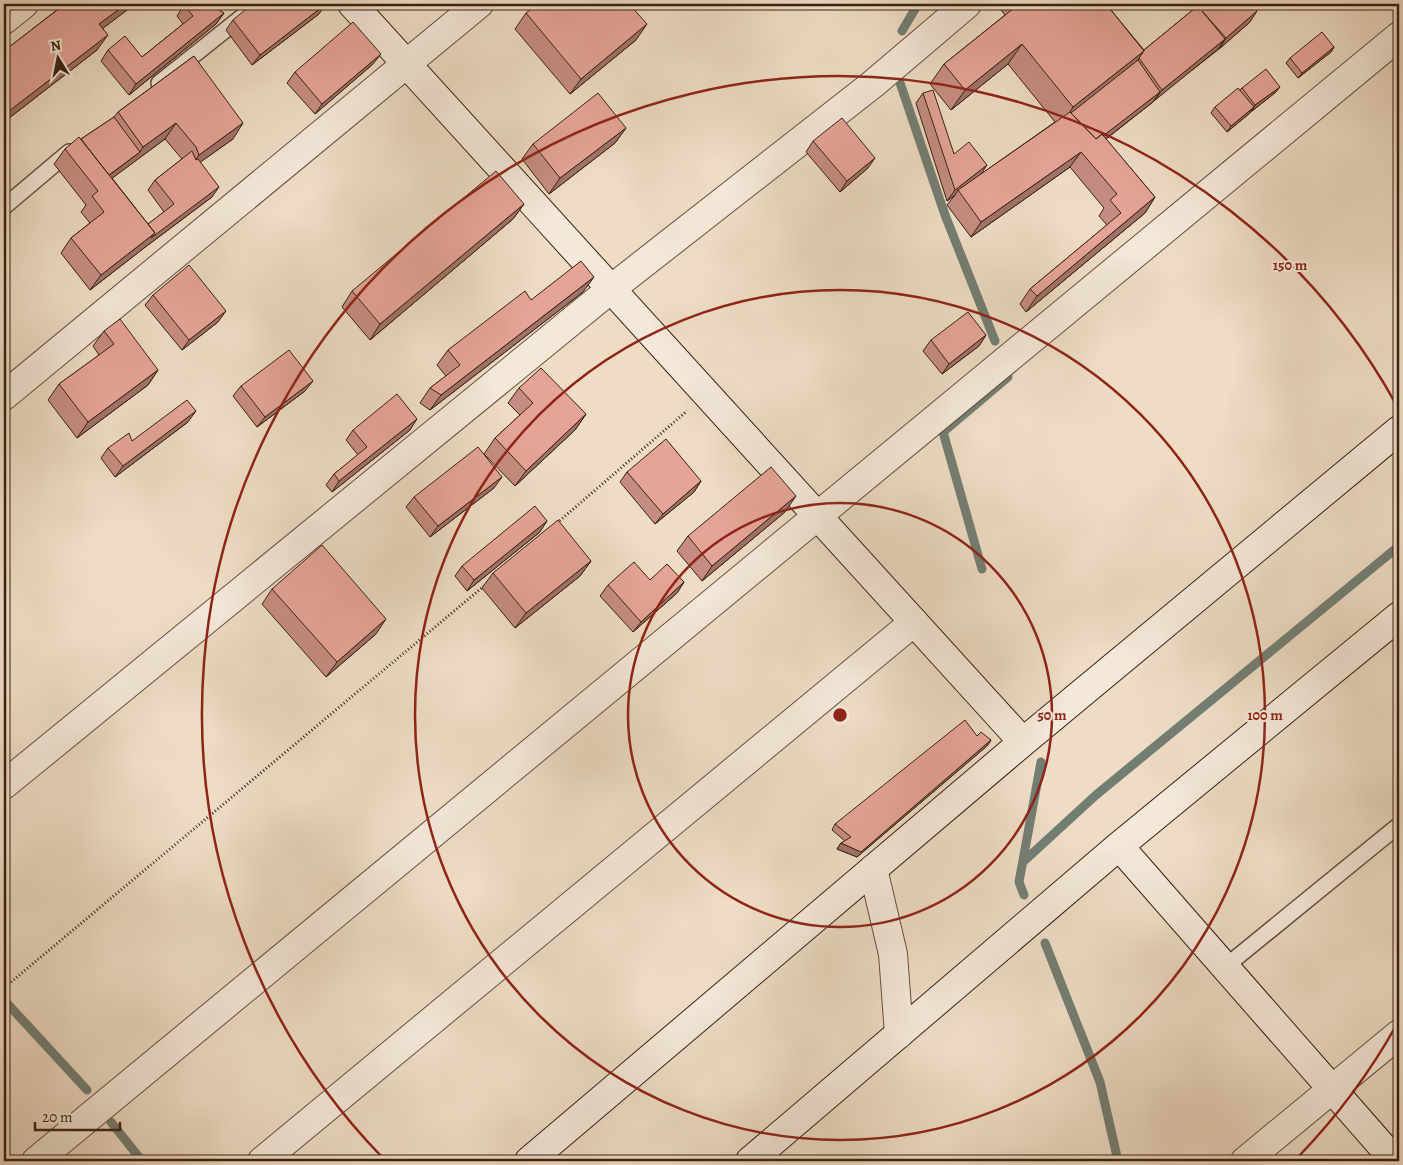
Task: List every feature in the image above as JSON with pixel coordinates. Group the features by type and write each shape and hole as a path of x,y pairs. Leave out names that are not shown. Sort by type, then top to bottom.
{"street":[{"path":"4,20 24,4"},
{"path":"352,4 1023,742"},
{"path":"4,396 479,4"},
{"path":"4,785 611,289 873,84 967,4"},
{"path":"36,1161 1399,36"},
{"path":"529,1161 1023,742 1399,430"},
{"path":"750,1161 1119,846 1399,616"},
{"path":"262,1161 914,622"},
{"path":"1119,846 1395,1161"},
{"path":"874,869 893,954 898,1034"},
{"path":"1245,1161 1399,1034"}],"lane":[{"path":"149,91 258,4"},
{"path":"4,207 80,145"},
{"path":"1225,967 1399,825"}],"path":[{"path":"550,530 707,394"},
{"path":"11,982 490,582"}],"building":[{"path":"65,4 126,4 99,24 108,35 9,111 4,104 4,51"},
{"path":"209,4 224,13 136,84 108,50 125,36 142,57 193,16 184,5"},
{"path":"252,4 326,4 260,55 233,20"},
{"path":"538,4 629,4 647,24 581,79 526,13"},
{"path":"1019,4 1106,4 1144,51 1073,107 1022,44 965,90 944,64"},
{"path":"1200,4 1251,4 1257,11 1226,38 1202,11 1225,39 1162,90 1139,58 1144,50"},
{"path":"353,22 381,54 322,104 295,72"},
{"path":"1322,32 1334,47 1302,73 1290,58"},
{"path":"194,56 243,123 199,155 196,147 176,123 143,147 118,112"},
{"path":"1138,60 1160,92 1103,136 1102,134 1096,139 1071,113"},
{"path":"1266,69 1280,87 1255,105 1242,88"},
{"path":"1238,88 1254,107 1231,126 1215,107"},
{"path":"933,90 954,154 969,142 987,165 955,190 923,93"},
{"path":"598,93 626,128 560,178 533,144"},
{"path":"1070,112 1096,139 1102,134 1155,197 1037,296 1030,289 1121,213 1110,200 1117,194 1081,152 981,222 958,190"},
{"path":"114,117 140,152 109,175 81,139"},
{"path":"842,118 875,158 847,181 813,141"},
{"path":"79,137 155,233 101,275 71,238 104,212 92,196 98,191 65,149"},
{"path":"192,151 196,160 198,159 219,187 151,238 155,233 148,224 174,204 155,180"},
{"path":"496,171 524,204 380,324 352,291"},
{"path":"581,261 594,277 441,395 430,388 460,365 448,350 525,291 531,300"},
{"path":"189,265 226,311 189,340 153,295"},
{"path":"968,312 986,335 949,364 931,340"},
{"path":"120,319 158,370 88,422 59,384 114,344 104,331"},
{"path":"289,350 313,381 265,417 241,386"},
{"path":"541,368 586,414 526,471 495,438 533,403 519,388"},
{"path":"397,394 417,419 339,481 334,474 367,447 353,430"},
{"path":"187,400 196,411 123,466 108,448 129,433 132,441"},
{"path":"666,439 701,481 663,514 627,472"},
{"path":"478,447 502,477 438,526 414,497"},
{"path":"771,467 796,496 712,566 688,536"},
{"path":"535,506 547,521 474,580 462,566"},
{"path":"558,520 591,561 526,613 493,573"},
{"path":"322,545 386,619 337,662 272,589"},
{"path":"634,562 650,580 667,564 684,582 641,622 608,585"},
{"path":"965,720 977,736 981,732 991,740 861,852 841,843 851,837 835,824"}],"waterway":[{"path":"902,31 918,4"},
{"path":"897,74 945,215 995,341"},
{"path":"982,569 943,432 1008,377"},
{"path":"1023,862 1096,795 1399,546"},
{"path":"1024,895 1019,882 1041,762"},
{"path":"1045,943 1100,1082 1118,1161"},
{"path":"4,1000 87,1090"},
{"path":"111,1122 142,1161"}]}
